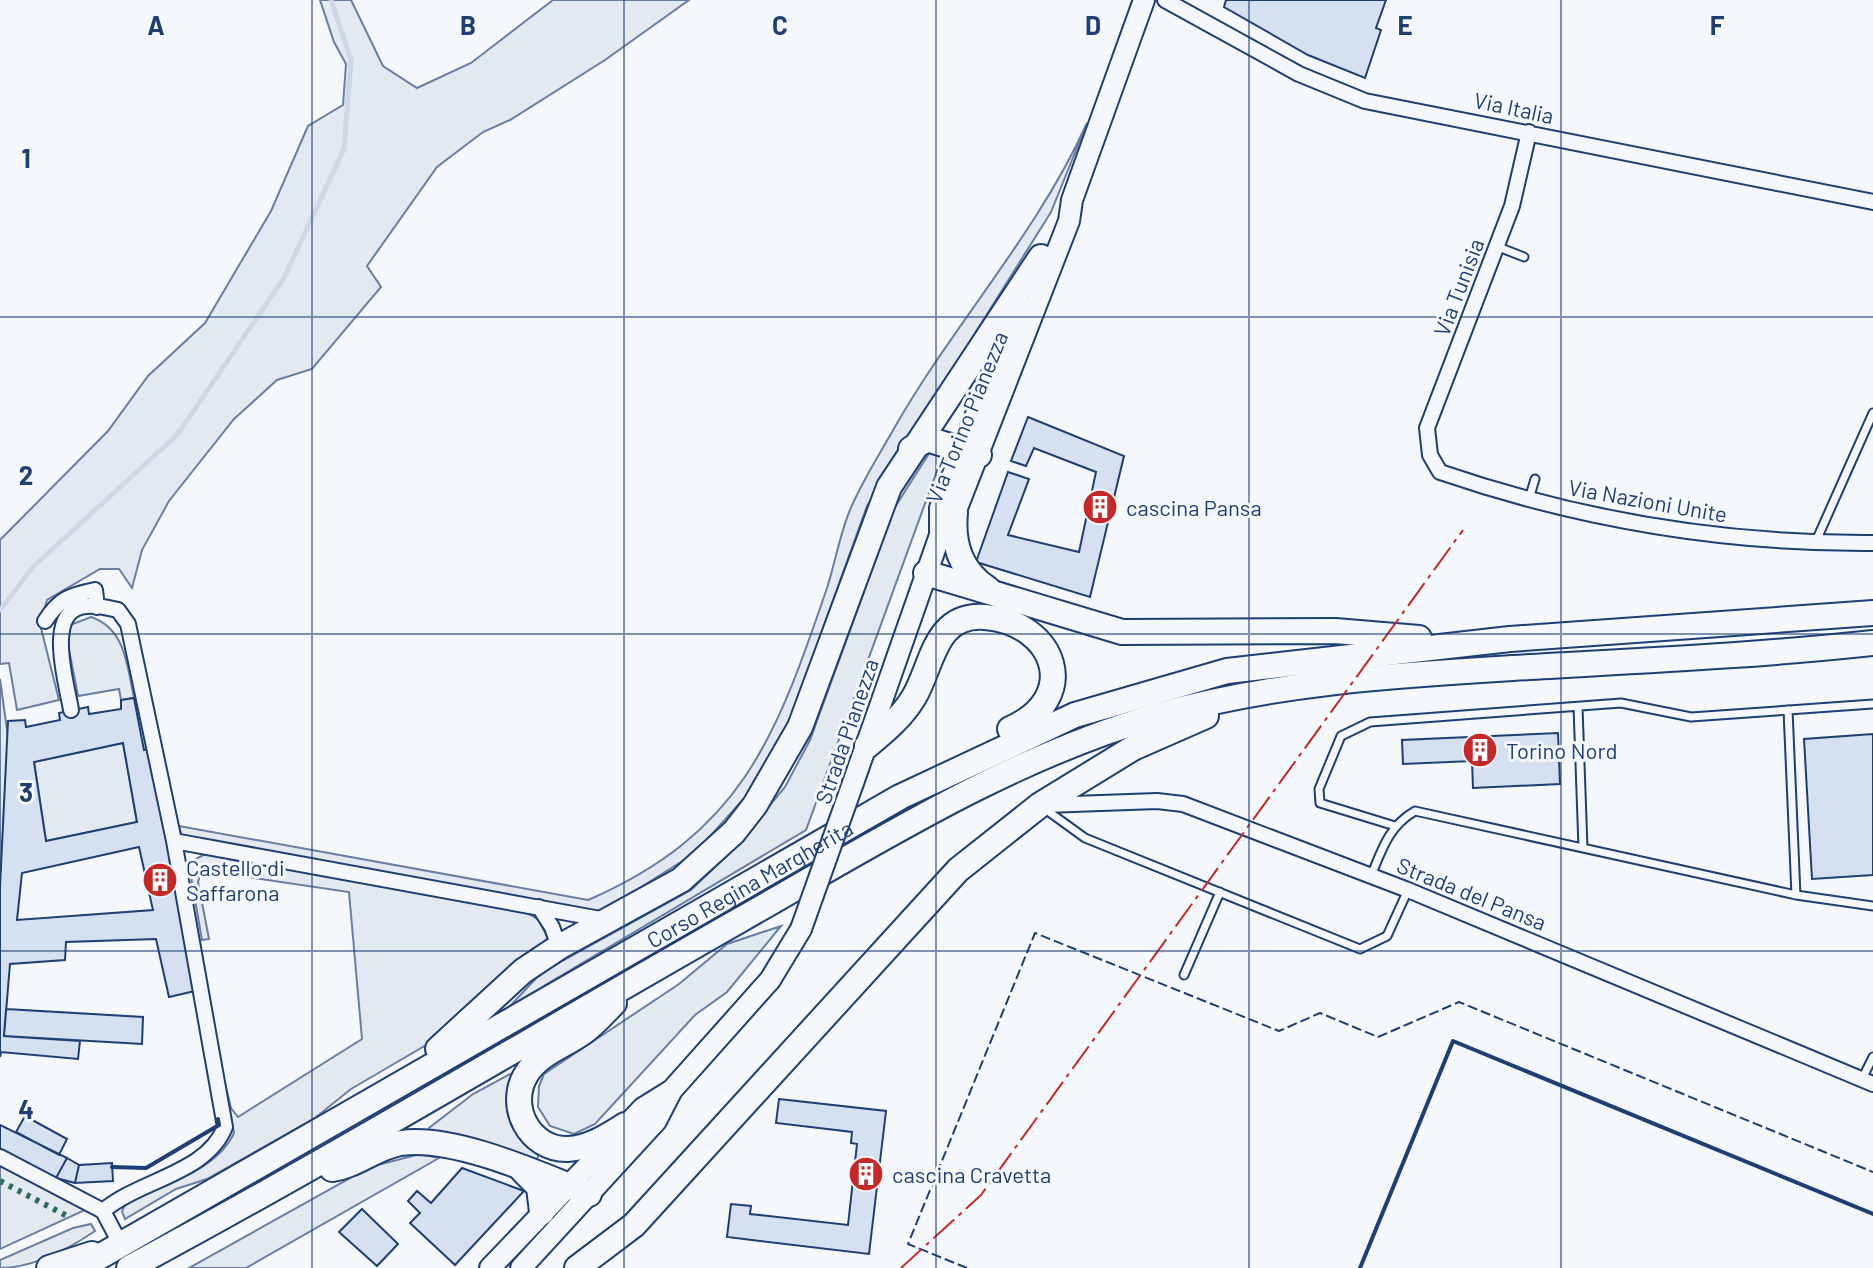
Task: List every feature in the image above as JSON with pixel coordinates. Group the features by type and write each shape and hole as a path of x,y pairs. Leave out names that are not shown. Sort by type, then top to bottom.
{"main road":[{"name":"Via Torino Pianezza","path":"940,535 955,513 970,452 1015,311 1072,200 1144,0"},
{"name":"Via Torino Pianezza","path":"940,535 940,508 970,452 1069,221 1072,200"},
{"path":"390,1090 473,1020 523,971 559,947 681,880 734,832 773,780 800,727 875,518 911,449 1041,257"},
{"path":"911,449 927,439 970,452"},
{"path":"955,513 956,549 962,562 979,583 1004,599"},
{"name":"Strada Pianezza","path":"490,1268 542,1212 578,1190 656,1121 672,1090 749,1005 787,955 801,929 940,535"},
{"path":"926,573 1004,599 1122,632 1335,631 1478,642 1873,613"},
{"path":"867,746 896,721 915,695 936,642 952,626 974,617 987,617 1028,631 1043,644 1052,663 1053,681 1039,712 1021,725 936,761 900,797"},
{"name":"Corso Regina Margherita","path":"80,1268 900,797 1075,715 1227,671 1478,642"},
{"name":"Corso Regina Margherita","path":"129,1268 306,1171 910,823 1016,768 1083,740 1158,716 1261,692 1422,674 1788,652 1873,643"},
{"path":"577,1268 634,1225 958,870 1040,805 1133,748 1261,692"},
{"path":"625,1125 586,1146 555,1147 540,1140 527,1128 520,1113 519,1094 534,1065 584,1032 643,975"},
{"name":"Strada Pianezza","path":"521,1268 625,1125 643,1108 672,1090"},
{"path":"306,1171 343,1168 386,1146 421,1141 454,1145 578,1190"},
{"path":"523,1171 539,1187 542,1212"},
{"path":"49,1268 121,1245"},
{"path":"145,1268 170,1246"}],"street":[{"name":"Via Italia","path":"1165,0 1299,74 1365,101 1873,202"},
{"name":"Via Tunisia","path":"1430,455 1427,428 1512,206 1529,132"},
{"name":"Via Nazioni Unite","path":"1430,455 1440,472 1578,512 1741,539 1873,543"},
{"path":"45,621 58,601 75,594 95,590 97,607"},
{"path":"71,710 60,638 63,621 73,610 85,605 118,610 128,624 174,841 225,1127 218,1145 206,1157 122,1195 103,1211"},
{"name":"Strada del Pansa","path":"1040,805 1157,801 1183,804 1408,890 1868,1081"},
{"path":"174,841 607,920"},
{"path":"539,907 552,927 559,947"},
{"path":"0,1157 103,1211 121,1245"}],"lane":[{"path":"1496,246 1524,257"},
{"path":"1816,543 1873,413"},
{"path":"1529,499 1535,479"},
{"path":"1395,826 1320,803 1319,789 1341,736 1370,722 1621,703 1691,717 1873,704"},
{"path":"1578,707 1583,848"},
{"path":"1788,710 1796,895"},
{"path":"1040,805 1085,838 1360,949 1387,936 1408,890"},
{"path":"1371,876 1387,837 1395,826 1415,811 1796,895 1873,906"},
{"path":"1184,975 1220,892"},
{"path":"1868,1081 1873,1057"}],"shaded area":[{"path":"320,0 351,0 383,66 417,88 471,63 553,0 689,0 605,60 510,120 483,132 437,167 367,266 381,287 312,369 277,380 234,419 169,501 142,550 132,588 119,569 100,569 47,600 40,624 59,700 17,710 9,663 0,664 0,540 108,431 148,376 205,323 271,211 308,126 343,105 346,64 334,42"},
{"path":"1087,123 1051,212 867,506 788,725 748,794 695,853 600,913 182,837 179,826 588,900 640,874 683,844 717,812 745,776 769,737 807,644 846,520 860,488 919,387 1045,202"},
{"path":"930,452 942,457 806,830 510,1006 542,972 691,890 734,849 785,787 810,740 895,507"},
{"path":"91,617 112,630 118,639 127,661 134,698 121,700 119,689 78,696 66,634 70,625"},
{"path":"0,679 8,737 0,887"},
{"path":"123,743 137,822 46,841 34,762"},
{"path":"207,853 518,908 539,920 550,943 433,1041 351,1089 315,1118 207,1179 176,1189 125,1219 122,1211 126,1203 187,1176 215,1158 234,1133 216,1047 231,1108 238,1117 362,1039 349,892 207,871 201,873 198,882 209,939 202,940 190,871 192,861"},
{"path":"781,926 727,992 695,1015 595,1124 574,1134 550,1126 538,1107 539,1086 544,1074 679,984 727,944"},
{"path":"510,1074 517,1077 539,1154 535,1164 430,1132 429,1128 473,1094"},
{"path":"420,1154 439,1158 246,1268 189,1268 370,1167"},
{"path":"0,1165 85,1210 0,1249"},
{"path":"91,1224 95,1231 62,1251 25,1265 0,1268 0,1260 73,1228"}],"building":[{"path":"1226,0 1386,0 1376,28 1381,30 1365,78 1308,55 1224,7"},
{"name":"cascina Pansa","path":"1028,417 1124,456 1090,597 976,562 1008,472 1029,479 1008,535 1079,552 1096,472 1034,448 1026,466 1011,461"},
{"name":"Castello di Saffarona","path":"134,698 144,750 150,749 195,991 169,997 156,939 66,942 65,960 10,964 4,1036 80,1041 78,1059 1,1052 0,1057 0,887 8,721 25,720 26,727 60,720 59,713 88,707 89,714 121,709 121,700","holes":["123,743 137,822 46,841 34,762","139,847 153,910 17,920 22,873"]},
{"name":"Torino Nord","path":"1558,733 1560,784 1473,788 1472,761 1403,764 1402,740"},
{"path":"1873,734 1873,875 1812,879 1804,739"},
{"path":"6,1009 143,1017 142,1044 4,1036"},
{"name":"cascina Cravetta","path":"779,1099 886,1111 869,1254 727,1237 731,1204 751,1206 750,1214 848,1225 857,1144 851,1143 852,1132 776,1123"},
{"path":"25,1116 67,1139 59,1155 16,1132"},
{"path":"0,1125 67,1158 56,1178 0,1150"},
{"path":"67,1158 79,1165 75,1183 56,1178"},
{"path":"112,1163 113,1181 75,1183 79,1165"},
{"path":"462,1168 524,1191 455,1265 410,1223 420,1213 408,1201 417,1191 431,1203"},
{"path":"362,1209 398,1244 377,1266 339,1232"}],"waterway":[{"path":"0,610 34,566 177,435 284,278 344,149 351,60 331,0"}],"hedge":[{"path":"0,1181 67,1216"}],"fence":[{"path":"967,1268 908,1244 1035,933 1279,1031 1320,1013 1378,1037 1459,1002 1873,1172"}],"wall":[{"path":"1360,1268 1453,1041 1873,1214"},
{"path":"112,1167 146,1168 219,1125 218,1119"}],"power":[{"path":"901,1268 981,1195 1463,530"}],"place":[{"name":"cascina Pansa","path":"1100,507"},
{"name":"Torino Nord","path":"1480,750"},
{"name":"Castello di Saffarona","path":"160,880"},
{"name":"cascina Cravetta","path":"866,1174"}]}
